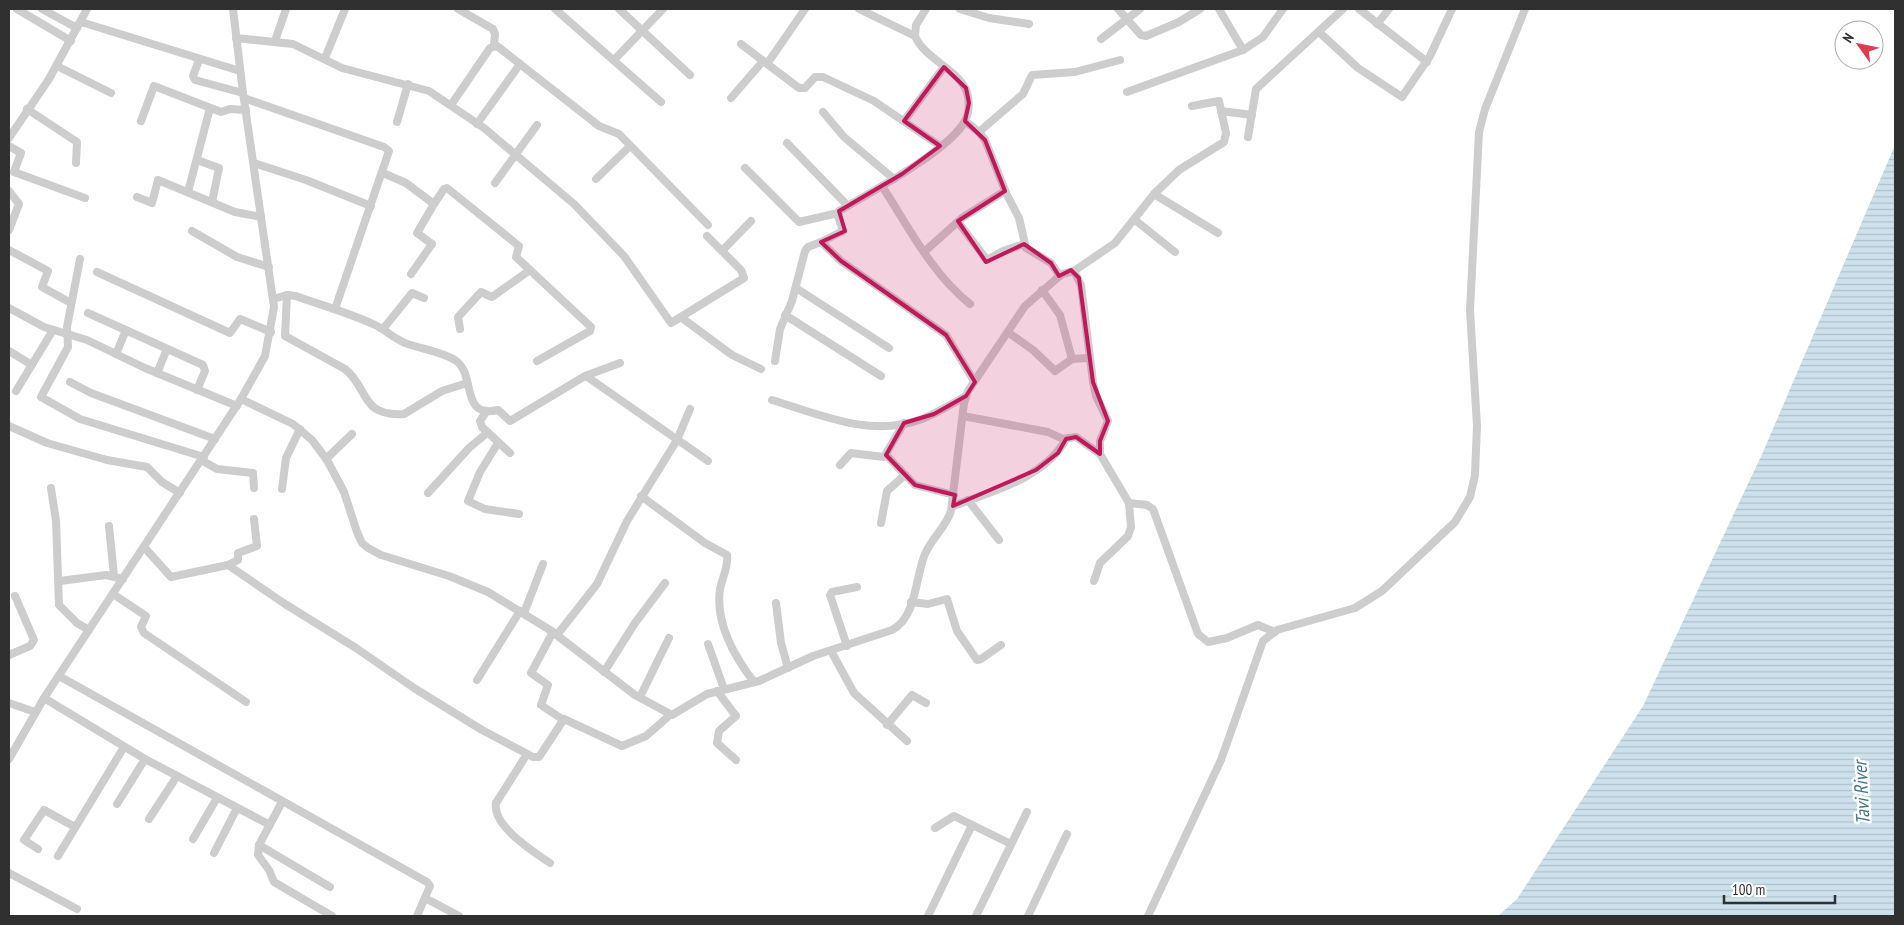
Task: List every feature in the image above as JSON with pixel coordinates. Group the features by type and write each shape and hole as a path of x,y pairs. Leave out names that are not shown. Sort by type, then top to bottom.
{"street":[{"path":"17,9 70,41"},
{"path":"42,9 84,25 240,71"},
{"path":"9,138 27,109 62,68 70,41 84,25 87,9"},
{"path":"234,9 241,38 240,71 247,98 246,110 259,165 262,217 268,267 280,297 285,336 345,369 353,376 369,404 375,409 404,414 442,391 467,383"},
{"path":"275,42 286,9"},
{"path":"324,58 344,9"},
{"path":"451,105 494,46 493,29 458,9"},
{"path":"555,9 661,102"},
{"path":"620,9 690,75"},
{"path":"614,60 663,9"},
{"path":"731,98 765,62 805,9"},
{"path":"745,168 798,222 838,213 894,180 940,146 965,121 969,103 966,88 923,48 915,36 859,9"},
{"path":"915,36 916,25 926,9"},
{"path":"960,9 988,18 1029,24"},
{"path":"1118,9 1141,35 1146,36 1179,22 1200,9"},
{"path":"1101,39 1140,9"},
{"path":"1219,9 1243,50"},
{"path":"1127,92 1243,50 1263,37 1283,9"},
{"path":"1248,137 1256,89 1343,9"},
{"path":"1359,9 1426,62"},
{"path":"1377,24 1389,9"},
{"path":"1319,32 1358,68 1399,97 1404,96 1426,62 1452,9"},
{"path":"1148,916 1221,760 1260,646 1269,635 1275,632 1368,602 1409,568 1455,522 1470,497 1476,475 1477,426 1470,310 1479,132 1485,109 1525,9"},
{"path":"241,38 299,46 348,70 408,84 429,91 451,105 517,155 574,204 619,249 669,322 673,323 682,318 744,278 741,270 707,236"},
{"path":"741,44 799,88 805,88 815,77 822,77 866,96 940,146"},
{"path":"494,46 599,126 619,134 708,225"},
{"path":"199,60 193,76 195,80 384,147 389,151 335,310"},
{"path":"979,132 1023,94 1032,75 1075,72 1120,60"},
{"path":"478,124 520,64"},
{"path":"904,121 944,67"},
{"path":"62,68 111,93"},
{"path":"397,122 408,84"},
{"path":"141,120 154,86 221,112 230,109 246,110"},
{"path":"690,409 677,440 641,496 614,546 597,584 555,634 530,673 548,685 541,703 542,706 562,719 622,746 646,736 670,715 695,699 720,690 754,682 831,651 898,628 903,622 911,602 925,554 949,518 954,495 966,396 974,381 1026,306 1042,290 1068,271 1074,271 1099,256 1115,243 1154,194 1188,162 1224,142 1226,133 1218,100 1192,106"},
{"path":"188,192 210,108"},
{"path":"27,109 77,142 76,163"},
{"path":"1221,111 1252,115"},
{"path":"822,112 844,137 894,180"},
{"path":"965,121 979,132 985,140 1005,191 1019,218 1024,244 1029,250 1051,263 1060,276"},
{"path":"495,183 537,125"},
{"path":"787,143 848,206"},
{"path":"9,146 21,153 14,172 85,198"},
{"path":"596,179 630,146"},
{"path":"196,160 219,168 212,202"},
{"path":"259,165 371,206"},
{"path":"383,173 411,186 434,204"},
{"path":"137,197 152,203 158,180 243,214 262,217"},
{"path":"882,186 924,252 951,287 970,304"},
{"path":"411,274 432,244 417,233 434,204 444,189 447,188 520,247 515,256 592,329 537,361"},
{"path":"924,252 958,222 1005,191"},
{"path":"9,192 19,204 9,230"},
{"path":"1154,194 1218,233"},
{"path":"775,361 780,329 796,288 805,251 808,247 843,230 838,213"},
{"path":"1135,220 1175,252"},
{"path":"722,251 751,221"},
{"path":"958,222 987,260 1003,251 1024,244"},
{"path":"192,231 238,257 268,267"},
{"path":"821,242 841,260 946,334 974,381"},
{"path":"9,250 48,271 42,287 71,303"},
{"path":"80,259 71,303 68,347 41,393 43,399 80,419 205,461 221,470 254,473 254,488"},
{"path":"460,328 458,317 480,292 492,297 530,270"},
{"path":"1074,271 1081,285 1088,358 1096,396 1108,421 1099,445 1100,454"},
{"path":"98,272 230,333 240,319 271,332"},
{"path":"796,288 889,348"},
{"path":"1042,290 1060,315 1072,359"},
{"path":"383,330 412,293 424,298"},
{"path":"280,297 335,310 383,330 400,341 456,360 466,372 467,383 473,400 479,409 486,412 498,410 511,421 586,376 620,363"},
{"path":"9,759 35,712 50,701 64,679 89,630 117,597 123,579 147,551 180,493 205,461 215,438 242,402 265,356 280,297"},
{"path":"9,308 53,330 81,338 197,390 242,402 300,428 326,459 344,492 362,543 381,555 449,576 488,592 555,634 640,698 670,715"},
{"path":"88,313 205,366 197,390"},
{"path":"785,314 881,376"},
{"path":"682,318 732,355 761,369"},
{"path":"16,391 53,330"},
{"path":"116,354 126,330"},
{"path":"1009,333 1033,350 1055,371 1072,359 1088,358"},
{"path":"157,373 167,349"},
{"path":"9,351 32,365"},
{"path":"586,376 708,460"},
{"path":"70,382 91,393 215,438"},
{"path":"772,400 857,426 904,423 934,414 966,396"},
{"path":"486,412 480,422 488,433 510,453"},
{"path":"963,416 1048,432 1066,439 1078,438 1100,454 1129,503 1131,523 1128,536 1100,563 1094,581"},
{"path":"840,465 851,453 882,457 886,455 904,423"},
{"path":"9,426 47,443 107,460 146,467 162,482 180,493"},
{"path":"282,489 286,458 300,428"},
{"path":"428,493 469,448 488,433"},
{"path":"326,459 352,434"},
{"path":"952,506 1036,470 1058,453 1066,439"},
{"path":"498,443 485,462 468,501 480,507 519,514"},
{"path":"886,455 918,487 954,495"},
{"path":"881,523 887,491 904,474"},
{"path":"50,488 56,521 60,607 79,625 89,630"},
{"path":"641,496 706,543 728,555 720,592 720,615 738,658 754,682"},
{"path":"968,500 999,540"},
{"path":"1129,503 1147,505 1153,509 1168,546 1193,623 1202,639 1208,642 1220,640 1258,625 1275,632"},
{"path":"147,551 171,576 219,565 228,565 238,560 238,552 256,546 254,518"},
{"path":"109,526 114,576"},
{"path":"477,680 522,612 543,564"},
{"path":"228,565 414,688 476,726 527,754 537,758 562,719"},
{"path":"60,581 106,575 123,579"},
{"path":"604,672 665,583"},
{"path":"847,646 830,596 832,592 857,587"},
{"path":"9,655 30,646 34,640 15,596"},
{"path":"117,597 146,616 141,627 144,633 246,702"},
{"path":"911,602 928,604 947,599 957,631 977,660 1001,645"},
{"path":"776,603 781,643 788,668"},
{"path":"640,698 669,638"},
{"path":"708,644 720,690 736,716 719,731 717,743 736,760"},
{"path":"831,651 854,693 887,725 907,741"},
{"path":"64,679 427,882 430,886 417,916"},
{"path":"887,725 912,695 926,704"},
{"path":"50,701 124,747 270,825"},
{"path":"9,703 35,712"},
{"path":"58,856 124,747"},
{"path":"527,754 496,804 496,809 506,827 519,841 550,863"},
{"path":"117,804 145,758"},
{"path":"149,819 177,776"},
{"path":"193,839 218,798"},
{"path":"282,802 259,845 258,855 270,870 274,882 332,916"},
{"path":"214,853 237,808"},
{"path":"38,849 24,840 44,810 75,827"},
{"path":"976,916 1027,812"},
{"path":"935,828 952,816 1011,844"},
{"path":"928,916 972,825"},
{"path":"1028,916 1067,834"},
{"path":"259,845 330,886"},
{"path":"9,873 77,909"},
{"path":"425,898 459,916"}],"highlighted area":[{"path":"944,67 966,88 969,103 965,121 985,140 1005,191 958,221 986,262 1024,244 1051,263 1059,276 1071,270 1079,278 1093,382 1108,421 1100,441 1100,454 1076,437 1066,439 1058,453 1036,470 953,506 955,495 915,485 886,455 904,423 934,414 966,396 975,382 946,335 841,261 821,242 845,231 839,211 902,174 940,146 904,121"}],"water":[{"name":"Tavi River","path":"1895,145 1895,916 1498,916 1517,899 1643,706 1763,452"}]}
